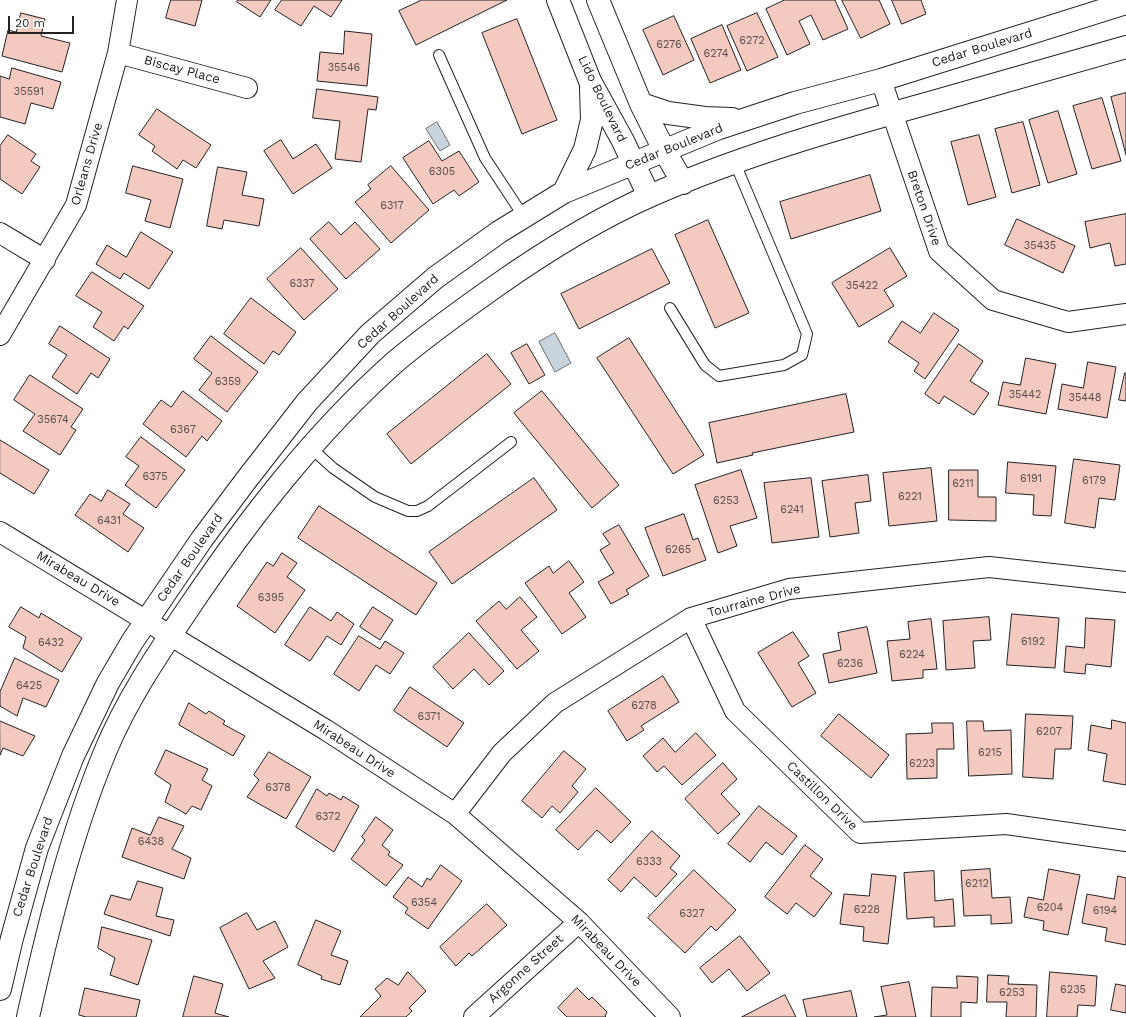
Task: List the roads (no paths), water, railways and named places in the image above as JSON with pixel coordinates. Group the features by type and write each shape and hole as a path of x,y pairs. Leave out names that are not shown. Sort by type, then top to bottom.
{"street":[{"name":"Orleans Drive","path":"0,335 76,205 118,53 127,0"},
{"name":"Lido Boulevard","path":"558,0 590,81 649,196"},
{"path":"598,0 641,104 682,183"},
{"name":"Cedar Boulevard","path":"0,989 12,938 37,848 73,756 108,683 146,620 202,539 247,478 307,402 370,334 435,278 499,232 564,192 664,150 745,119 795,103 881,80 1126,3"},
{"name":"Cedar Boulevard","path":"28,1017 46,940 82,815 105,752 129,700 224,555 275,489 334,421 396,362 462,310 526,265 590,226 649,196 807,137 1126,47"},
{"name":"Biscay Place","path":"118,53 247,88"},
{"name":"Breton Drive","path":"881,80 939,251 993,300 1068,322 1126,314"},
{"path":"564,192 585,149 592,120 590,81"},
{"path":"641,104 668,113 705,118 745,119"},
{"path":"0,233 45,260"},
{"name":"Mirabeau Drive","path":"0,532 326,730 455,814 579,922 670,1017"},
{"name":"Tourraine Drive","path":"455,814 502,753 555,703 690,618 789,589 989,567 1126,582"},
{"name":"Castillon Drive","path":"690,618 735,711 860,833 1006,824 1126,841"},
{"name":"Argonne Street","path":"474,1017 579,922"}],"lane":[{"path":"439,55 485,158 524,217"},
{"path":"670,308 705,365 719,376 784,364 802,356 807,334 735,163"},
{"path":"311,448 333,468 375,496 408,511 417,511 428,506 511,442"}]}
